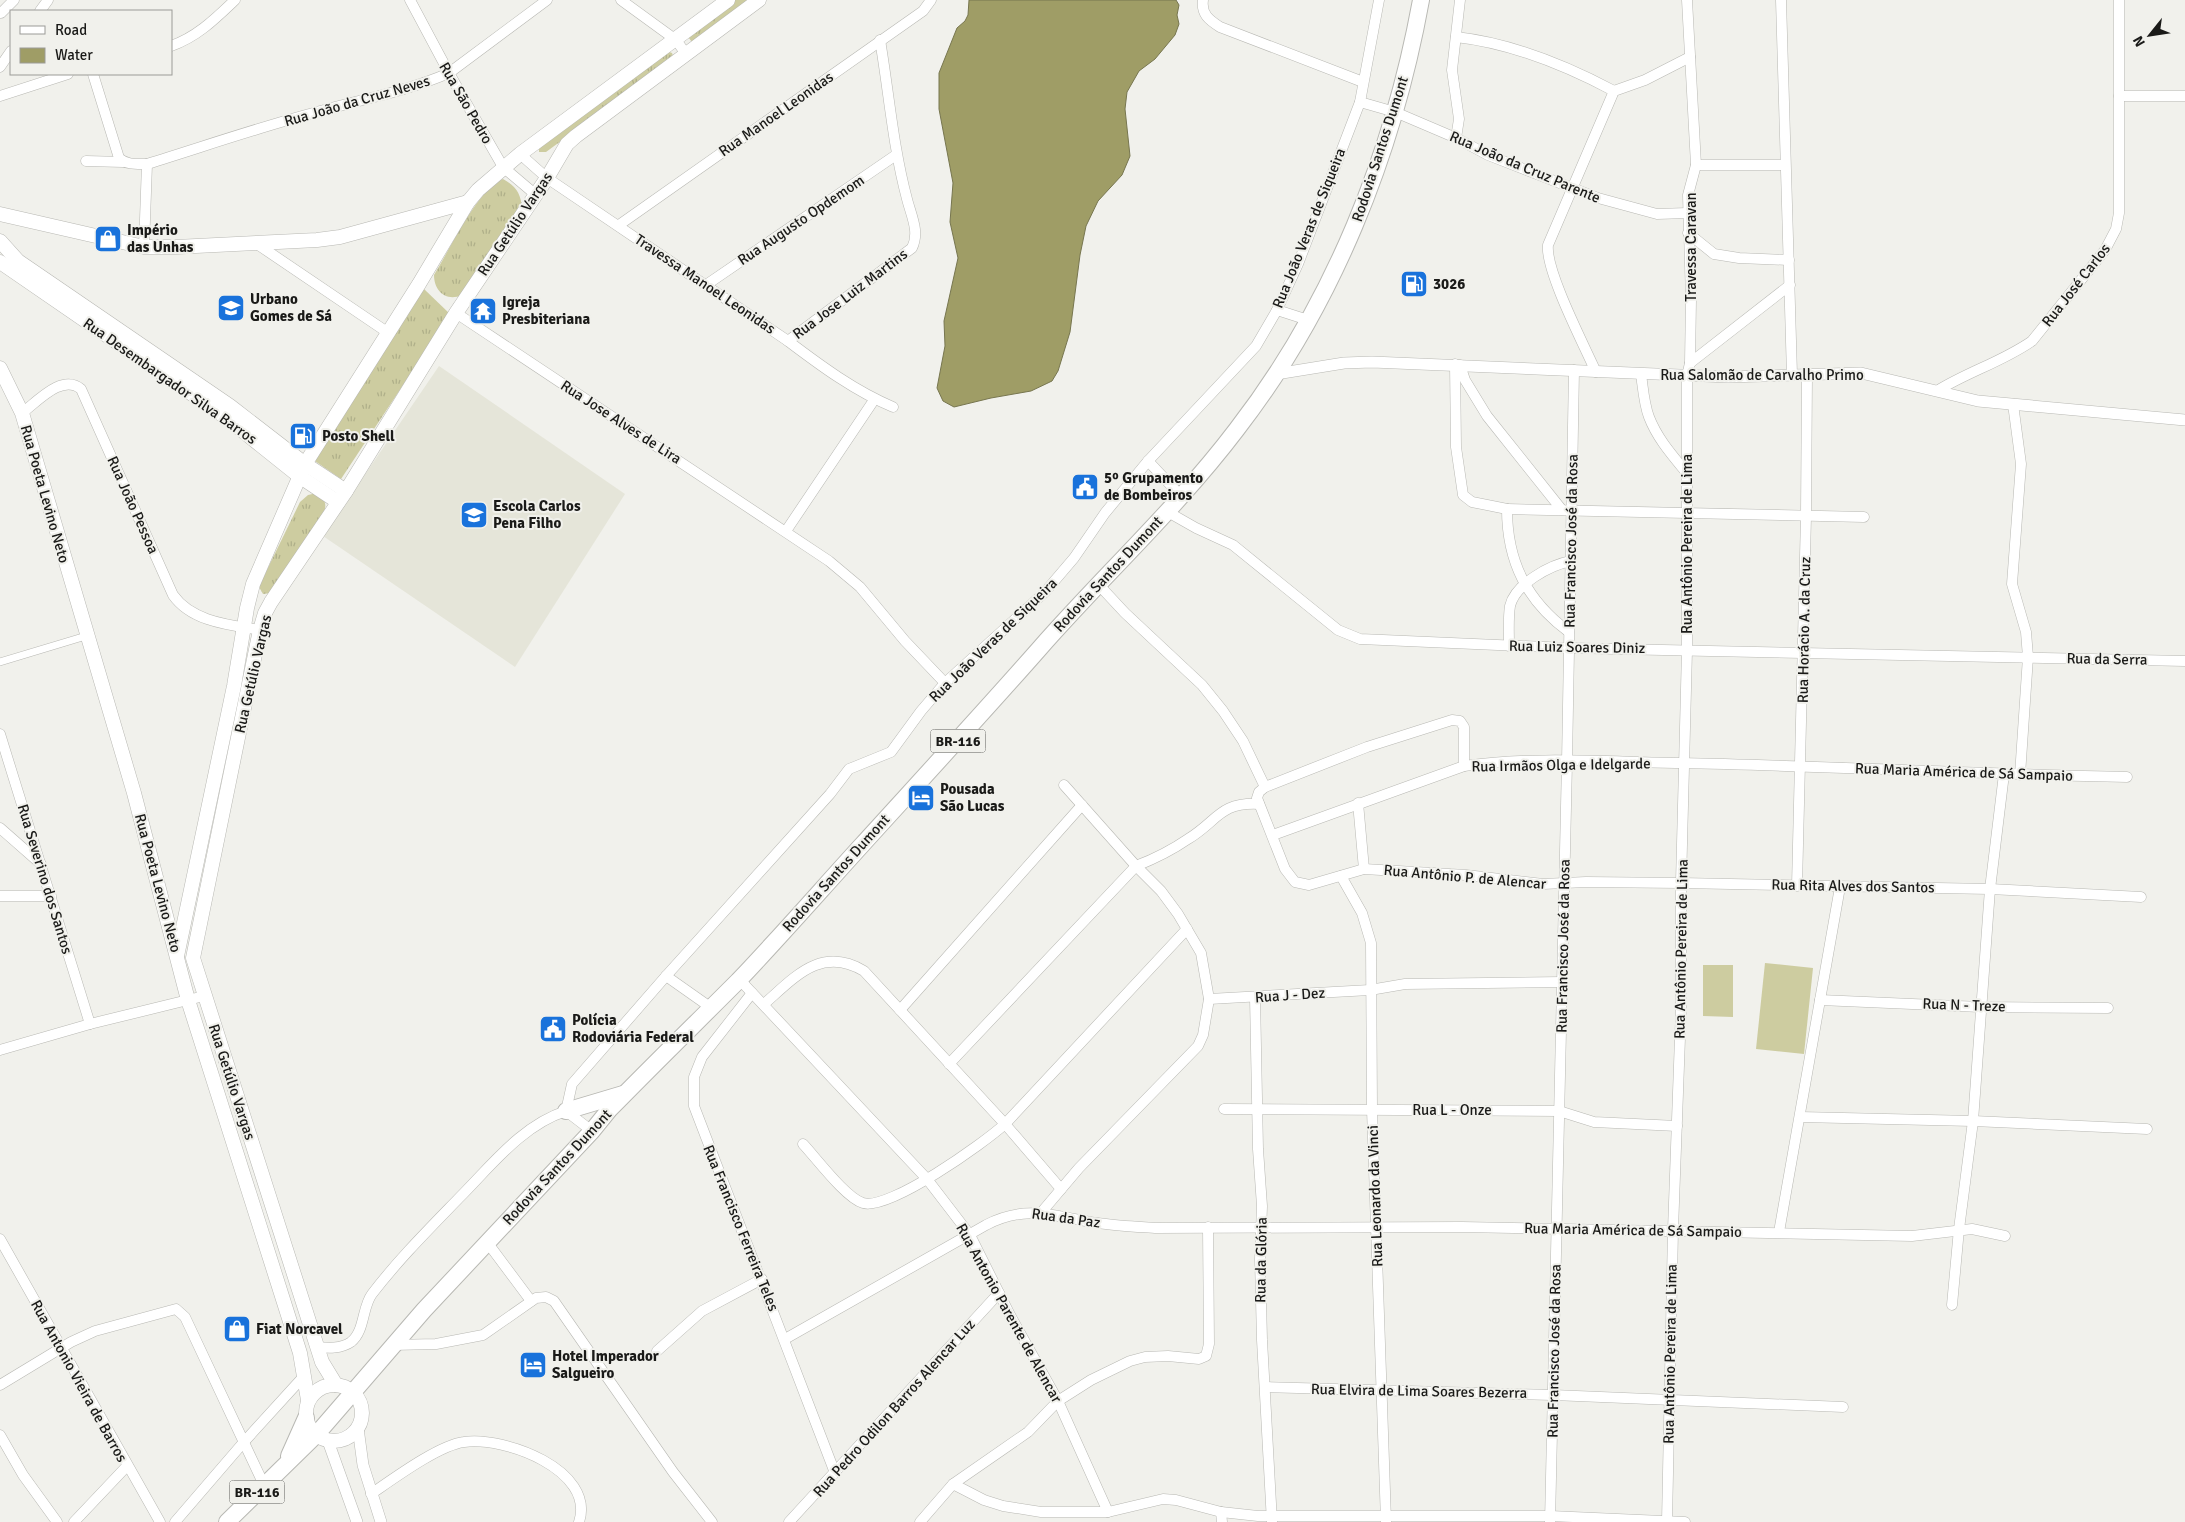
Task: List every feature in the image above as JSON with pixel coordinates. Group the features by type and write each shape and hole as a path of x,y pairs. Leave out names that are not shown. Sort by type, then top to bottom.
{"highway":[{"name":"Rodovia Santos Dumont","path":"286,1462 323,1438 354,1393 392,1345 592,1131 625,1093 739,979 972,726 1240,426 1276,374 1308,320 1357,220 1395,112 1421,0"},
{"path":"566,1111 625,1093"},
{"path":"286,1462 306,1418"},
{"name":"BR-116","path":"228,1522 286,1462"}],"main road":[{"name":"Rua Getúlio Vargas","path":"177,956 234,686 247,608 253,584 302,470 387,332 419,284 468,202 503,167 676,40 711,7 728,0"},
{"name":"Rua Getúlio Vargas","path":"336,1384 322,1362 193,958 265,613 342,496 456,313 548,178 571,139 759,0"},
{"path":"0,214 144,247 257,244 340,237 468,202"},
{"name":"Rua Desembargador Silva Barros","path":"0,241 18,261 86,315"},
{"name":"Rua Desembargador Silva Barros","path":"0,262 86,315 156,362 227,411 302,470 342,496"},
{"name":"Rua Poeta Levino Neto","path":"0,368 22,413 136,802 188,1000 300,1354 308,1400 306,1418"},
{"path":"234,686 248,691"},
{"path":"227,720 241,723"},
{"path":"306,1418 310,1427 323,1438 345,1439 358,1428 361,1422 362,1407 354,1393 344,1386 336,1384 321,1388 308,1400"}],"street":[{"path":"0,13 14,0"},
{"path":"172,46 192,37 205,28 235,0"},
{"name":"Rua São Pedro","path":"410,0 503,167 536,195"},
{"name":"Rua João da Cruz Neves","path":"147,164 311,113 417,86 449,73 547,0"},
{"path":"621,0 676,40 686,54"},
{"name":"Rua Manoel Leonidas","path":"619,225 923,11 931,0"},
{"path":"1203,0 1203,11 1206,16 1220,27 1363,82"},
{"name":"Rua João Veras de Siqueira","path":"566,1111 572,1084 666,976 830,794 849,769 891,752 921,711 945,683 1045,592 1074,558 1105,513 1148,462 1256,346 1277,310 1298,264 1360,102 1379,0"},
{"path":"1456,138 1459,119 1452,70 1460,0"},
{"name":"Travessa Caravan","path":"1687,0 1696,165 1688,196 1687,212 1691,299 1690,363 1687,376"},
{"path":"1780,0 1792,375"},
{"name":"Rua José Carlos","path":"1937,391 1964,375 2017,351 2032,341 2111,240 2119,213 2119,0"},
{"path":"1456,37 1483,40 1543,60 1614,91 1645,80 1690,57"},
{"path":"880,40 896,155"},
{"path":"0,67 10,52"},
{"path":"0,96 65,75"},
{"path":"93,75 121,160"},
{"path":"1596,372 1553,273 1547,253 1555,229 1614,91"},
{"path":"2119,96 2185,96"},
{"name":"Rua João da Cruz Parente","path":"1360,102 1395,112 1456,138 1488,155 1616,204 1657,214 1687,212"},
{"name":"Travessa Manoel Leonidas","path":"520,154 548,178 788,341 826,369 874,400 892,408"},
{"name":"Rua Jose Luiz Martins","path":"788,341 912,248 915,242 915,225 896,155"},
{"name":"Rua Augusto Opdemom","path":"706,285 896,155"},
{"path":"86,161 121,160 147,164 144,247"},
{"path":"1696,165 1785,165"},
{"path":"1688,233 1714,254 1739,258 1789,260"},
{"path":"257,244 387,332"},
{"path":"1690,363 1790,285"},
{"path":"1277,310 1308,320"},
{"name":"Rua Jose Alves de Lira","path":"456,313 830,561 860,587 905,641 945,683"},
{"name":"Rua Salomão de Carvalho Primo","path":"1276,374 1372,362 1687,376 1736,377 1861,373 1978,401 2185,420"},
{"path":"1458,365 1456,447 1462,492 1469,500 1507,509 1864,516"},
{"path":"1458,365 1487,416 1567,510"},
{"name":"Rua Francisco José da Rosa","path":"1550,1519 1568,762 1571,560 1567,510 1574,370"},
{"path":"1641,374 1648,415 1653,426 1660,439 1686,472"},
{"name":"Rua Horácio A. da Cruz","path":"1797,886 1808,374"},
{"name":"Rua Antônio Pereira de Lima","path":"1667,1522 1673,1230 1681,1010 1681,883 1687,650 1687,376"},
{"name":"Rua João Pessoa","path":"22,413 62,384 72,384 81,390 176,600 184,608 198,616 260,630"},
{"path":"786,531 874,400"},
{"path":"2013,404 2022,464 2012,584 2026,632 2028,657 2020,775"},
{"path":"1148,462 1180,495"},
{"path":"1507,509 1510,546 1525,584 1545,612 1570,632"},
{"name":"Rua Luiz Soares Diniz","path":"1166,511 1233,546 1347,635 1360,639 1388,642 1569,648 2028,657"},
{"path":"1508,646 1510,606 1525,584 1555,564 1571,560"},
{"path":"1098,584 1125,613 1202,685 1243,741 1264,788"},
{"path":"0,662 86,636"},
{"name":"Rua da Serra","path":"2028,657 2185,661"},
{"path":"1358,804 1364,869 1309,885 1294,882 1285,869 1257,796 1264,788 1367,747 1452,720 1460,721 1464,727 1464,766"},
{"name":"Rua Severino dos Santos","path":"0,734 42,864 90,1024"},
{"name":"Rua Irmãos Olga e Idelgarde","path":"1273,836 1464,766 1488,763 1568,762 1801,766"},
{"name":"Rua Maria América de Sá Sampaio","path":"1801,766 2020,775 2127,777"},
{"path":"1952,1305 1958,1229 1973,1121 1990,889 2004,774"},
{"path":"1040,1214 1112,1132 1198,1046 1203,1036 1209,999 1201,953 1187,929 1161,891 1136,866 1064,785"},
{"path":"949,1064 1136,866 1152,860 1188,839 1228,808 1247,804 1259,804"},
{"path":"900,1010 1082,805"},
{"path":"0,828 42,864"},
{"name":"Rua Antônio P. de Alencar","path":"1364,869 1466,876 1543,884 1565,884"},
{"name":"Rua Leonardo da Vinci","path":"1341,876 1362,913 1371,944 1372,1109 1386,1519"},
{"name":"Rua Rita Alves dos Santos","path":"1565,884 1681,883 1990,889 2141,897"},
{"path":"1779,1232 1840,887"},
{"path":"0,896 51,896"},
{"path":"803,1144 839,1185 862,1203 873,1205 888,1200 927,1179 988,1139 1005,1124 1187,929"},
{"path":"764,1004 810,966 832,962 854,964 864,971 1005,1124 1060,1189"},
{"path":"666,976 710,1007"},
{"name":"Rua Antonio Parente de Alencar","path":"739,979 927,1179 970,1235 1058,1402 1108,1512"},
{"path":"1370,990 1405,984 1562,982"},
{"name":"Rua J - Dez","path":"1209,999 1255,998 1290,994 1370,990"},
{"name":"Rua Francisco Ferreira Teles","path":"752,993 702,1057 694,1077 694,1106 836,1473"},
{"path":"0,1050 90,1024 204,996"},
{"name":"Rua da Glória","path":"1255,998 1258,1156 1262,1206 1260,1227 1262,1340 1272,1518"},
{"name":"Rua N - Treze","path":"1820,1000 1981,1007 2108,1008"},
{"name":"Rua L - Onze","path":"1224,1109 1559,1111 1594,1122 1677,1126"},
{"path":"318,1347 335,1348 351,1342 361,1325 370,1296 438,1220 517,1139 549,1116 566,1111 592,1131"},
{"path":"1800,1117 1973,1121 2147,1129"},
{"name":"Rua da Paz","path":"785,1339 1003,1216 1025,1212 1105,1224 1156,1228 1260,1227"},
{"path":"920,1522 953,1484 1028,1432 1058,1402 1091,1380 1130,1361 1156,1356 1199,1359 1206,1356 1209,1344 1208,1227"},
{"name":"Rua Maria América de Sá Sampaio","path":"1260,1227 1673,1230 1920,1236 1945,1233 1958,1229 1972,1229 2005,1236"},
{"name":"Rua Antonio Vieira de Barros","path":"0,1239 160,1522"},
{"path":"487,1242 531,1301"},
{"path":"657,1351 702,1310 762,1279"},
{"name":"Rua Pedro Odilon Barros Alencar Luz","path":"789,1522 836,1473 999,1293"},
{"path":"392,1345 436,1344 483,1335 531,1301 541,1297 554,1301 673,1472 712,1522"},
{"path":"0,1385 61,1348 95,1331 176,1309 185,1317 264,1485"},
{"path":"175,1522 304,1376"},
{"name":"Rua Elvira de Lima Soares Bezerra","path":"1265,1387 1553,1395 1843,1407"},
{"path":"358,1428 363,1465 381,1522"},
{"path":"0,1435 23,1476 57,1522"},
{"path":"323,1438 357,1522"},
{"path":"371,1494 448,1447 463,1442 499,1444 540,1458 560,1472 573,1486 579,1498 582,1510 579,1522"},
{"path":"74,1522 127,1466"},
{"path":"953,1484 984,1500 1002,1506 1041,1512 1108,1512 1163,1499 1176,1500 1221,1517 1247,1515 1272,1518 1550,1519 1685,1522"},
{"path":"1036,1522 1041,1512"}],"shaded area":[{"name":"Escola Carlos Pena Filho","path":"439,366 625,494 515,667 323,536"}],"green space":[{"path":"735,0 752,0 692,42 688,37 692,33"},
{"path":"667,51 672,53 674,58 546,152 539,152 539,148"},
{"path":"503,179 517,191 522,208 462,295 451,297 442,294 436,286 434,275 474,207 493,185"},
{"path":"424,289 450,314 341,479 312,459"},
{"path":"317,493 325,504 322,517 271,593 263,594 259,587 300,502 308,495"},
{"path":"1765,963 1813,968 1804,1054 1756,1049"},
{"path":"1703,965 1733,965 1733,1017 1703,1016"}],"water":[{"path":"969,0 1176,0 1179,5 1177,15 1179,24 1175,35 1155,59 1139,71 1127,92 1125,109 1130,156 1122,175 1098,201 1086,226 1080,255 1070,332 1058,371 1052,381 1031,391 954,407 943,401 937,388 945,346 944,321 958,258 950,222 953,183 939,109 939,73 957,28 965,21 968,15"}],"place":[{"name":"Império das Unhas","path":"108,239"},
{"name":"3026","path":"1414,284"},
{"name":"Urbano Gomes de Sá","path":"231,308"},
{"name":"Igreja Presbiteriana","path":"483,311"},
{"name":"Posto Shell","path":"303,436"},
{"name":"5º Grupamento de Bombeiros","path":"1085,487"},
{"name":"Escola Carlos Pena Filho","path":"474,515"},
{"name":"Pousada São Lucas","path":"921,798"},
{"name":"Polícia Rodoviária Federal","path":"553,1029"},
{"name":"Fiat Norcavel","path":"237,1329"},
{"name":"Hotel Imperador Salgueiro","path":"533,1365"}]}
